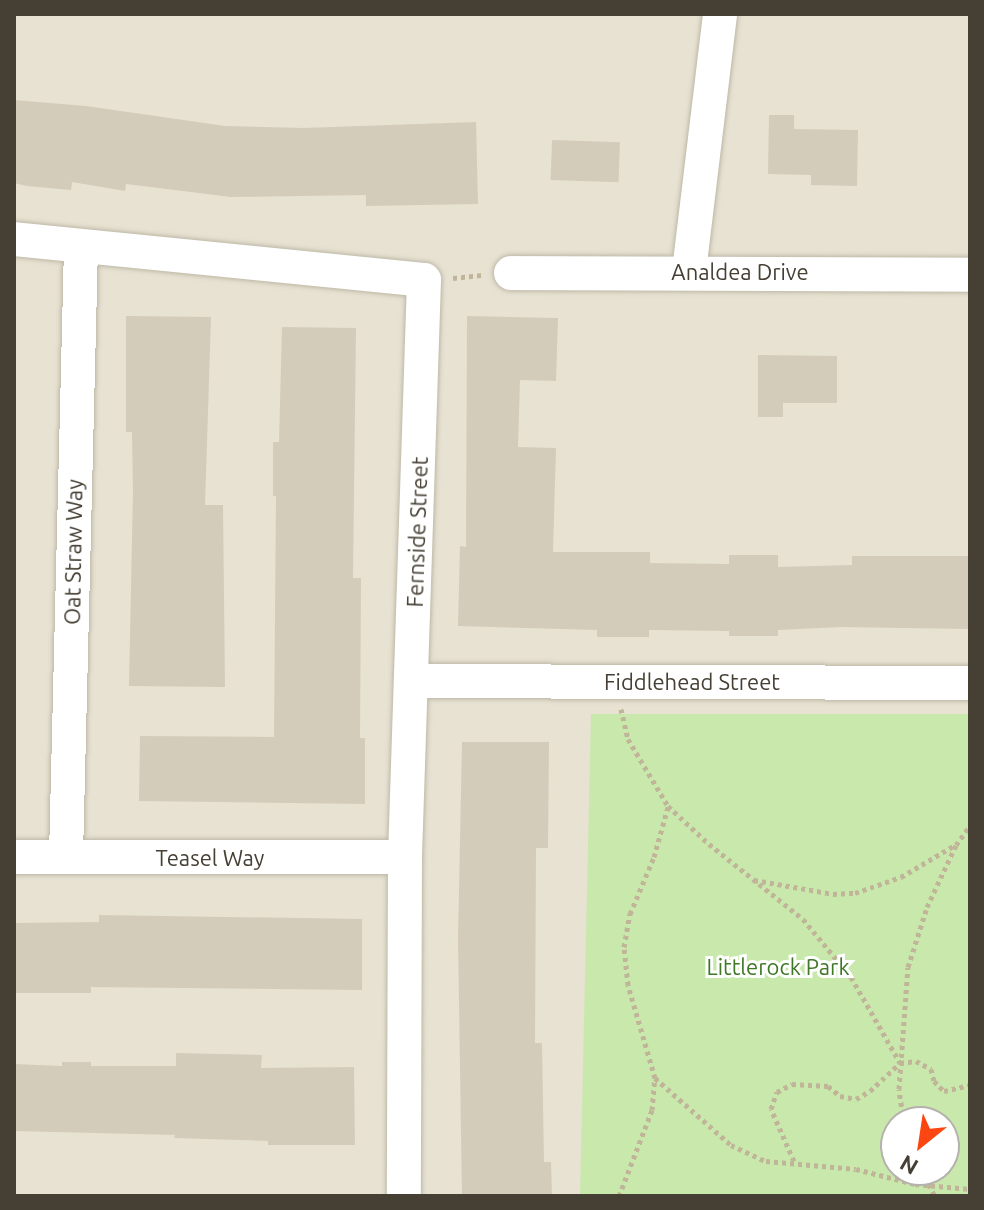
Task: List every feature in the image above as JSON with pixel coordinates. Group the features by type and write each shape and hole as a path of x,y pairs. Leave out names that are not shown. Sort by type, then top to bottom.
{"street":[{"path":"689,271 720,14"},
{"path":"14,239 424,280"},
{"name":"Oat Straw Way","path":"66,856 81,248"},
{"name":"Analdea Drive","path":"511,273 689,271 970,275"},
{"name":"Fernside Street","path":"404,1196 405,857 424,280"},
{"name":"Fiddlehead Street","path":"413,681 970,683"},
{"name":"Teasel Way","path":"14,857 405,857"}],"path":[{"path":"424,280 511,273"},
{"path":"616,682 628,739 668,806 803,919 851,977 900,1063"},
{"path":"619,1196 652,1110 655,1078 628,985 624,947 630,914 654,857 668,806"},
{"path":"902,1106 900,1063 908,967 927,907 956,845 970,826"},
{"path":"753,880 833,894 855,893 901,877 956,845"},
{"path":"794,1161 771,1109 777,1092 792,1084 808,1082 828,1086 840,1096 856,1099 870,1091 900,1063 916,1061 931,1069 934,1081 944,1091 970,1085"},
{"path":"655,1078 731,1145 766,1161 794,1161 880,1174"},
{"path":"935,1196 932,1186 970,1189"}],"shaded area":[{"path":"14,14 970,14 970,1196 14,1196"}],"green space":[{"name":"Littlerock Park","path":"591,714 970,714 970,1196 580,1196"}],"building":[{"path":"14,100 86,106 225,126 303,128 476,122 478,204 366,206 366,195 231,197 126,184 125,191 72,182 71,190 27,186 14,183"},
{"path":"769,115 794,115 794,129 858,130 857,186 811,185 811,175 768,174"},
{"path":"552,140 620,142 619,182 551,180"},
{"path":"126,316 211,317 205,505 223,505 225,687 129,686 133,490 132,432 126,432"},
{"path":"467,316 558,318 556,381 520,380 518,447 556,448 553,552 650,552 650,563 729,564 729,555 778,555 778,567 852,565 852,556 968,556 968,629 841,627 778,630 778,636 729,636 729,631 649,630 649,637 597,637 597,630 458,626 460,546 466,547"},
{"path":"282,327 356,328 353,578 361,578 360,738 365,738 365,804 139,801 140,736 274,737 276,496 273,496 273,442 279,442"},
{"path":"758,355 837,356 837,403 783,403 783,417 758,417"},
{"path":"462,742 549,742 548,848 536,848 535,1043 542,1043 544,1162 551,1162 552,1196 462,1196 458,939"},
{"path":"99,915 362,919 362,990 91,987 91,993 14,993 14,923 99,922"},
{"path":"176,1053 262,1055 261,1068 354,1067 355,1145 268,1145 268,1141 174,1138 175,1135 14,1131 14,1064 62,1066 62,1062 91,1062 91,1066 176,1066"}]}
